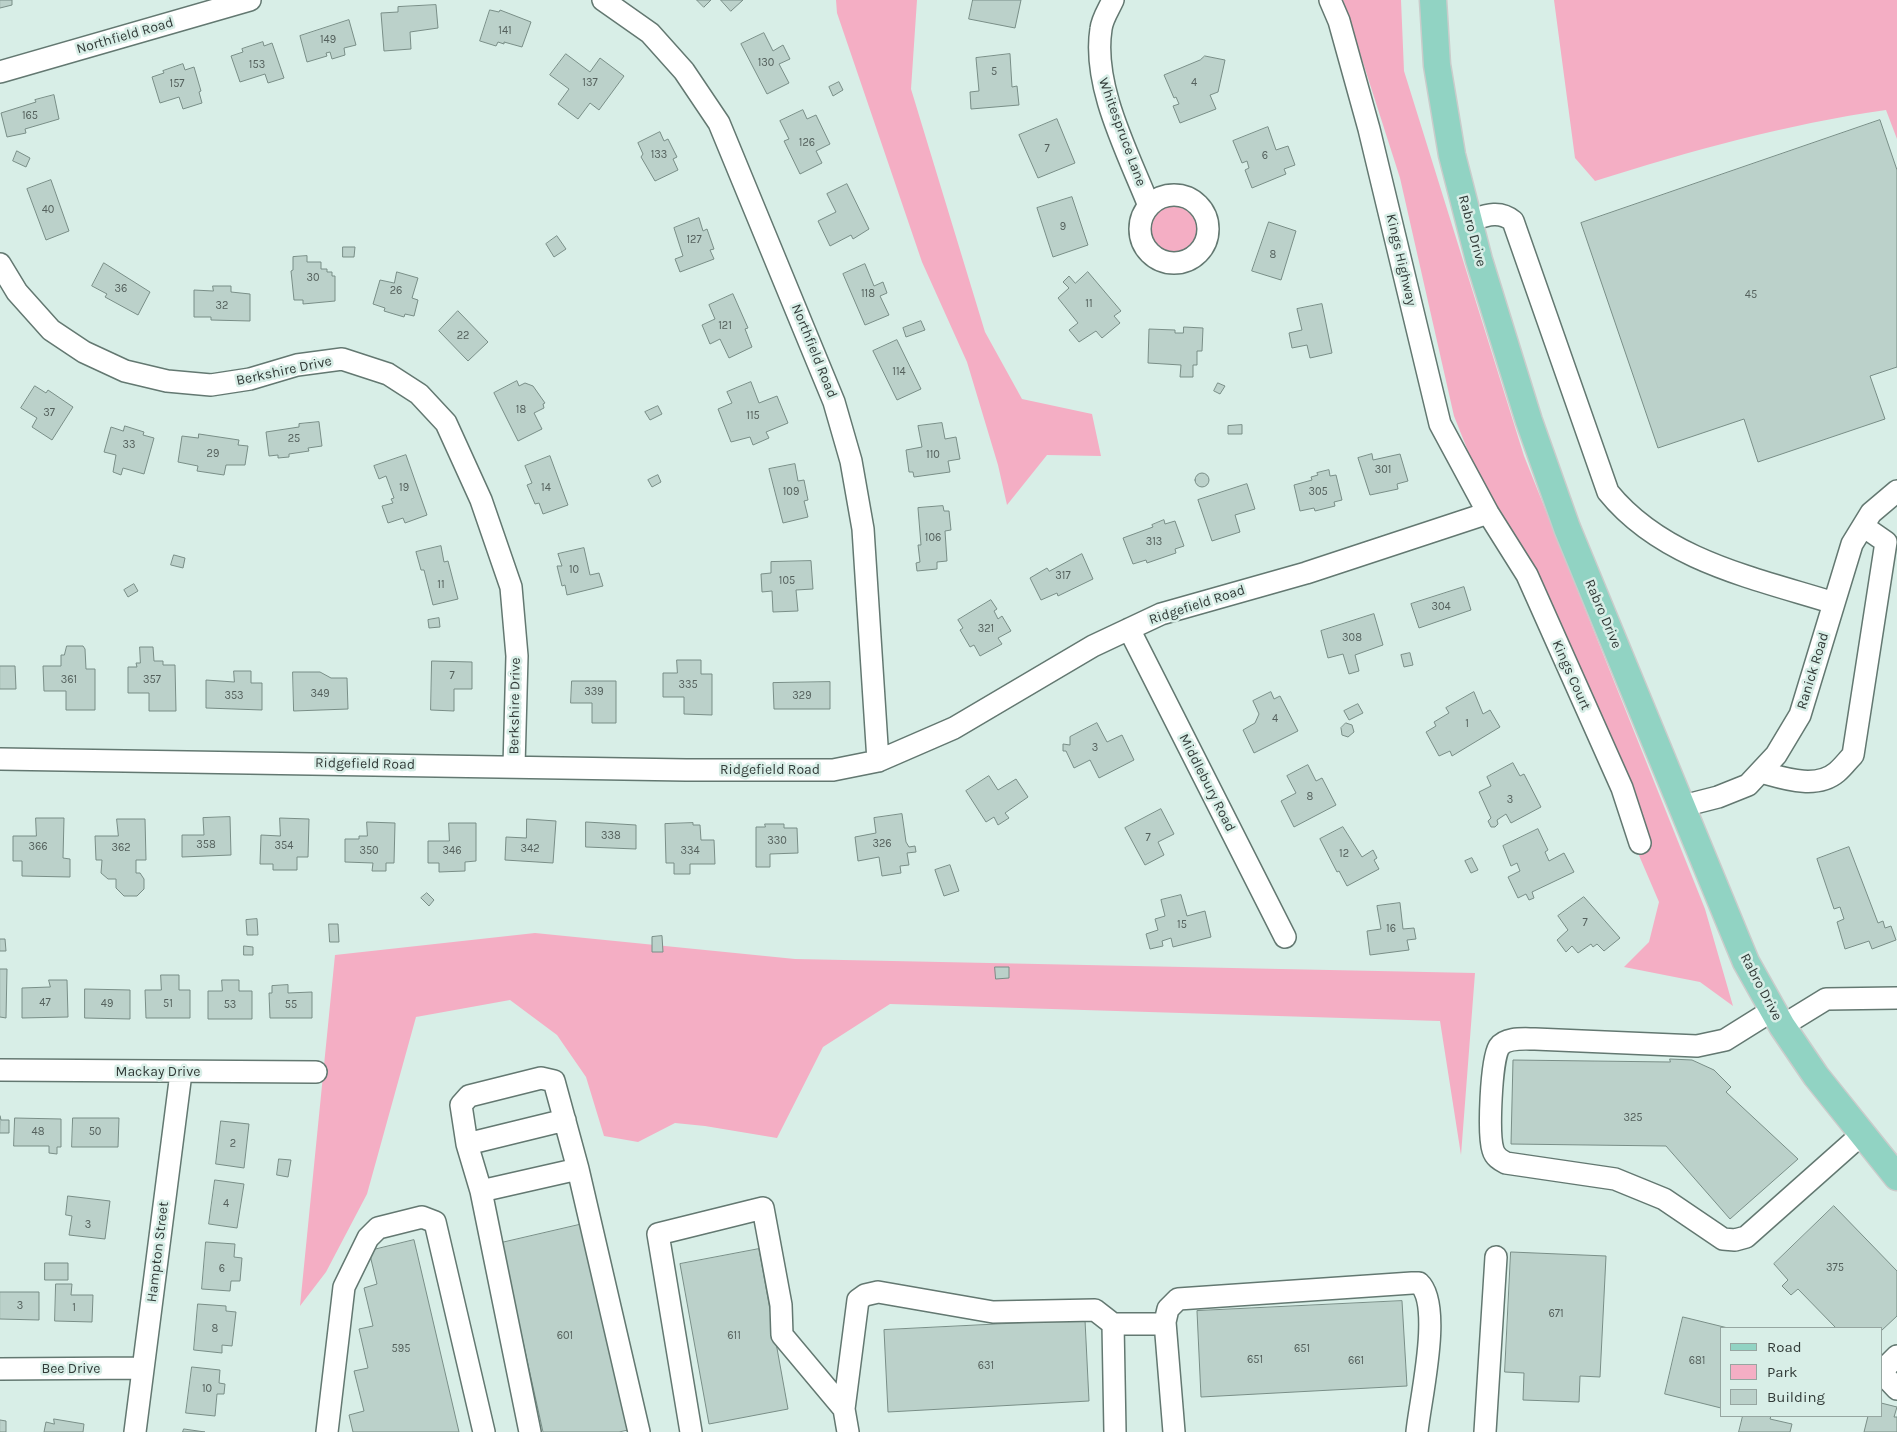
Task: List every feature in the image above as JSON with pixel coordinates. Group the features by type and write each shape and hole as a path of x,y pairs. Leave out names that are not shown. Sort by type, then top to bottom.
{"main road":[{"name":"Rabro Drive","path":"1433,0 1437,64 1446,123 1468,221 1529,421 1568,528 1746,962 1777,1018 1816,1076 1897,1178"}],"street":[{"name":"Northfield Road","path":"0,72 250,0"},
{"name":"Northfield Road","path":"603,0 650,34 684,71 719,123 834,402 851,462 863,529 878,761"},
{"name":"Whitespruce Lane","path":"1113,0 1101,27 1100,71 1118,128 1149,206"},
{"name":"Kings Highway","path":"1330,0 1339,21 1369,129 1440,424 1488,514"},
{"path":"1468,221 1493,214 1508,216 1514,221 1608,492 1623,511 1646,530 1676,549 1726,569 1834,603"},
{"name":"Berkshire Drive","path":"0,264 16,292 51,330 84,352 125,371 168,381 211,385 250,379 297,365 342,359 388,374 419,394 446,423 481,500 511,587 517,656 514,766"},
{"name":"Ranick Road","path":"1683,806 1718,797 1748,785 1776,755 1800,715 1852,544 1871,513 1897,492"},
{"name":"Ridgefield Road","path":"0,759 793,771 833,770 878,761 954,728 1093,646 1161,614 1306,572 1488,514"},
{"name":"Kings Court","path":"1488,514 1527,575 1622,788 1640,843"},
{"path":"1761,772 1794,781 1816,780 1836,774 1853,755 1891,542 1862,526"},
{"name":"Middlebury Road","path":"1128,629 1285,937"},
{"path":"1862,1134 1746,1237 1736,1240 1723,1240 1664,1199 1615,1179 1506,1163 1499,1160 1493,1152 1490,1136 1494,1062 1500,1046 1511,1040 1535,1039 1697,1046 1725,1040 1826,1000 1897,998"},
{"name":"Mackay Drive","path":"0,1070 181,1073 316,1072"},
{"name":"Hampton Street","path":"135,1432 181,1073"},
{"path":"530,1432 480,1191 467,1144 461,1104 469,1096 541,1078 554,1081 565,1120 639,1432"},
{"path":"467,1144 565,1120"},
{"path":"480,1191 578,1169"},
{"path":"691,1432 658,1234 763,1208 782,1304 782,1335 844,1409"},
{"path":"327,1432 344,1287 368,1238 378,1228 422,1217 435,1222 484,1432"},
{"path":"1486,1432 1496,1257"},
{"path":"1174,1432 1165,1324 1168,1309 1178,1299 1419,1283 1426,1289 1431,1331 1417,1432"},
{"path":"848,1432 844,1409 858,1300 865,1295 878,1292 993,1312 1095,1310 1113,1324 1165,1324"},
{"path":"1113,1324 1115,1432"},
{"path":"1882,1371 1897,1356"},
{"name":"Bee Drive","path":"0,1369 143,1368"},
{"path":"1882,1373 1897,1389"}],"green space":[{"path":"836,0 917,0 911,89 985,332 1022,399 1092,414 1101,456 1047,455 1007,505 998,465 967,362 922,262 837,13"},
{"path":"1343,0 1401,0 1404,71 1524,456 1705,909 1733,1006 1700,982 1624,967 1649,942 1659,902 1501,534 1454,416 1400,178"},
{"path":"1554,0 1897,0 1897,139 1886,110 1775,131 1667,159 1595,181 1575,158"},
{"path":"1175,200 1186,202 1199,213 1204,229 1202,240 1191,253 1175,258 1164,256 1151,245 1146,229 1148,218 1159,205"},
{"path":"535,933 795,959 1475,973 1461,1155 1440,1021 890,1004 823,1047 777,1138 675,1123 638,1142 604,1136 586,1077 557,1035 510,1000 416,1017 367,1194 326,1272 300,1306 335,955"}],"building":[{"path":"0,0 12,0 12,5 0,8"},
{"path":"697,0 711,0 704,7"},
{"path":"721,0 743,0 731,11"},
{"path":"973,0 1021,0 1015,28 969,19"},
{"path":"436,5 438,28 410,32 411,49 384,51 381,13 398,12 398,7"},
{"path":"490,10 499,12 500,10 531,22 522,47 504,42 504,44 498,42 496,46 480,41"},
{"path":"349,20 356,45 344,48 345,55 332,59 330,52 326,53 327,56 307,62 300,36"},
{"path":"764,33 773,51 783,45 790,59 779,64 789,83 767,94 741,44"},
{"path":"263,42 264,46 272,43 284,78 268,83 265,74 240,82 231,56 243,52 242,49"},
{"path":"566,54 590,72 600,58 624,76 599,110 590,103 578,119 558,104 569,89 550,75"},
{"path":"1010,54 1012,87 1017,86 1019,105 971,109 970,92 979,91 976,58"},
{"path":"1205,56 1225,60 1218,92 1210,95 1216,109 1180,123 1173,106 1179,104 1176,97 1174,98 1164,75 1200,60"},
{"path":"183,64 185,70 194,67 201,91 199,92 202,103 183,109 179,97 160,103 152,77"},
{"path":"839,82 843,90 833,96 829,87"},
{"path":"54,95 59,119 25,129 26,133 7,137 1,113"},
{"path":"803,110 807,119 816,115 830,144 816,151 822,163 800,174 784,141 789,139 780,121"},
{"path":"1057,119 1075,163 1038,178 1019,135"},
{"path":"1880,120 1897,170 1897,367 1870,376 1885,419 1758,462 1744,419 1658,448 1581,223"},
{"path":"1268,127 1276,150 1288,146 1295,165 1284,169 1286,174 1252,188 1245,170 1249,168 1247,161 1242,163 1233,141"},
{"path":"660,132 664,141 668,139 677,157 673,159 678,170 655,181 641,157 643,154 638,143"},
{"path":"17,151 30,158 26,167 13,161"},
{"path":"51,180 69,231 46,240 27,189"},
{"path":"847,184 869,229 853,239 851,235 830,246 818,221 836,212 827,194"},
{"path":"1072,197 1088,245 1053,257 1037,208"},
{"path":"699,218 703,231 707,229 714,249 710,250 714,259 680,272 675,259 683,256 674,228"},
{"path":"1269,222 1296,231 1281,280 1252,271"},
{"path":"557,236 566,249 554,257 546,244"},
{"path":"343,247 355,247 354,257 343,257"},
{"path":"307,256 307,262 321,262 321,269 327,269 327,272 332,272 332,276 335,276 335,301 303,304 303,300 294,300 291,271 293,270 293,257"},
{"path":"104,263 150,292 138,315 105,297 107,294 92,286"},
{"path":"865,264 874,286 883,282 887,293 880,296 889,315 865,325 843,274"},
{"path":"397,272 418,278 412,298 418,300 414,316 405,314 404,317 384,311 385,308 373,304 380,280 394,283"},
{"path":"1088,272 1121,311 1114,316 1120,323 1102,338 1096,331 1079,342 1069,330 1078,323 1058,298 1069,288 1063,282 1069,276 1075,283"},
{"path":"213,286 231,286 231,292 250,294 250,321 211,320 211,317 194,317 194,290 213,291"},
{"path":"733,294 748,328 745,329 752,347 729,358 720,339 710,344 702,325 715,319 709,305"},
{"path":"1322,304 1332,353 1310,358 1307,345 1292,348 1289,333 1302,330 1297,309"},
{"path":"458,311 488,342 468,361 439,331"},
{"path":"921,321 925,330 906,337 903,328"},
{"path":"1184,327 1203,328 1202,351 1197,351 1197,365 1193,365 1193,377 1180,377 1181,365 1148,363 1149,329 1175,330 1175,333 1183,333"},
{"path":"897,340 921,389 897,400 873,351"},
{"path":"517,381 519,386 525,383 533,386 545,403 543,404 544,408 534,413 542,429 518,441 494,393"},
{"path":"751,382 759,403 777,396 788,423 766,432 769,438 753,445 750,437 731,442 718,409 732,403 727,392"},
{"path":"1218,383 1225,386 1220,394 1214,391"},
{"path":"35,386 46,393 48,390 73,407 52,440 32,427 37,418 21,408"},
{"path":"658,406 662,414 650,420 645,412"},
{"path":"319,422 322,446 308,448 309,451 289,454 289,457 278,458 278,455 269,456 266,432 299,427 299,424"},
{"path":"942,423 945,439 956,437 960,459 948,461 950,472 914,477 913,472 909,472 906,450 922,447 918,426"},
{"path":"1242,425 1242,434 1228,434 1228,426"},
{"path":"125,426 144,432 143,435 154,438 144,474 123,468 121,475 113,472 116,455 104,452 111,427 123,431"},
{"path":"199,434 239,440 238,445 248,446 245,465 226,465 224,475 197,471 198,466 178,462 182,436 198,438"},
{"path":"1372,454 1373,460 1400,454 1408,481 1397,484 1398,489 1370,495 1358,458"},
{"path":"406,455 427,515 405,523 403,518 388,523 382,506 393,503 391,499 394,498 386,476 379,479 374,466"},
{"path":"550,456 568,505 543,514 539,503 535,504 527,485 532,483 525,466"},
{"path":"795,464 798,481 804,480 808,500 804,501 808,517 783,523 769,469"},
{"path":"1329,470 1330,476 1336,475 1342,500 1334,502 1335,506 1315,511 1314,508 1300,511 1294,485 1312,480 1311,477 1318,475 1317,473"},
{"path":"1199,473 1205,473 1209,480 1205,487 1199,487 1195,483 1195,477"},
{"path":"658,475 661,482 652,487 648,480"},
{"path":"1247,484 1255,509 1235,515 1240,532 1212,541 1198,500"},
{"path":"943,506 944,511 949,511 951,530 945,531 947,561 937,562 937,569 917,571 916,563 920,562 918,545 921,545 918,508"},
{"path":"1164,520 1165,524 1175,521 1184,546 1175,549 1176,553 1147,563 1146,560 1133,564 1123,538 1153,527 1152,525"},
{"path":"441,546 444,562 448,561 458,599 433,605 424,570 421,570 416,552"},
{"path":"584,548 590,575 599,573 603,586 567,595 565,585 562,586 557,566 562,566 558,554"},
{"path":"1082,554 1093,579 1058,596 1057,593 1041,600 1030,578 1047,568 1049,571"},
{"path":"174,555 185,558 183,568 171,565"},
{"path":"811,561 813,589 796,590 798,611 773,612 772,591 762,592 761,574 771,573 771,562"},
{"path":"134,584 138,591 128,597 124,590"},
{"path":"1464,587 1471,610 1419,628 1411,604"},
{"path":"991,600 997,609 994,611 998,619 1002,616 1011,631 998,638 1002,644 980,656 974,645 970,647 960,630 963,628 958,620"},
{"path":"1374,614 1383,645 1355,655 1359,671 1349,674 1343,654 1328,658 1321,631"},
{"path":"439,618 440,627 429,628 428,620"},
{"path":"67,646 83,646 85,649 86,669 95,669 95,710 66,710 66,691 44,691 43,666 61,666 61,655 64,655"},
{"path":"140,647 153,647 154,661 163,661 163,665 175,665 176,711 149,711 149,693 128,693 128,667 137,667 136,663 140,663"},
{"path":"1410,653 1413,665 1404,667 1401,655"},
{"path":"677,660 701,660 701,674 712,674 712,715 684,714 684,697 663,697 663,673 677,673"},
{"path":"432,661 472,662 472,689 454,689 454,711 431,710"},
{"path":"0,666 15,666 16,689 0,689"},
{"path":"234,671 251,671 251,683 262,683 262,710 206,708 206,680 234,682"},
{"path":"293,672 320,672 331,678 347,678 348,709 294,711"},
{"path":"572,681 616,681 616,723 592,723 592,703 571,703"},
{"path":"830,682 830,709 774,709 773,683"},
{"path":"1271,692 1274,699 1280,696 1298,731 1254,753 1243,730 1255,723 1259,714 1253,701"},
{"path":"1474,692 1483,714 1490,710 1500,727 1452,756 1450,751 1439,756 1426,732 1436,726 1434,722 1449,713 1446,708"},
{"path":"1358,704 1363,713 1349,720 1344,711"},
{"path":"1097,723 1107,742 1122,735 1134,760 1099,778 1090,760 1074,768 1066,751 1063,751 1063,744 1070,745 1070,737"},
{"path":"1346,723 1352,725 1354,732 1348,737 1342,735 1341,728"},
{"path":"1513,763 1520,776 1524,774 1541,807 1511,823 1506,814 1497,820 1498,824 1495,827 1491,827 1488,821 1491,818 1479,792 1491,786 1487,777"},
{"path":"1308,765 1316,781 1322,778 1336,805 1294,827 1281,801 1296,793 1287,776"},
{"path":"989,776 998,790 1016,779 1028,797 1005,813 1009,818 998,825 994,817 986,822 966,791"},
{"path":"1161,809 1174,834 1158,842 1164,855 1145,865 1125,828"},
{"path":"902,814 906,842 909,847 915,846 916,852 907,853 909,865 900,866 901,873 882,876 879,857 858,861 855,837 876,833 874,818"},
{"path":"230,817 231,855 182,857 182,835 204,835 203,818"},
{"path":"36,818 64,818 63,858 70,859 70,877 22,876 22,861 13,861 13,836 36,836"},
{"path":"280,818 309,819 308,857 297,857 297,870 273,870 273,864 260,864 261,835 280,836"},
{"path":"117,819 145,819 146,860 136,860 136,873 140,873 144,879 144,889 137,896 124,896 116,888 116,879 108,879 101,873 102,860 96,860 95,836 118,836"},
{"path":"527,819 556,821 553,863 505,860 506,837 526,838"},
{"path":"367,822 395,823 394,863 386,863 386,871 372,871 373,863 345,862 345,839 359,839 359,836 367,836"},
{"path":"586,822 636,825 636,849 586,847"},
{"path":"449,823 476,823 476,861 465,862 465,871 439,872 439,863 428,863 428,841 449,841"},
{"path":"693,823 693,825 700,825 701,840 714,840 715,864 690,864 690,874 674,874 674,863 666,863 665,824"},
{"path":"765,824 784,824 784,828 797,828 798,853 770,854 770,867 756,867 756,827 765,827"},
{"path":"1343,827 1362,857 1373,850 1377,858 1374,860 1379,869 1347,886 1339,871 1337,872 1320,839"},
{"path":"1538,829 1548,850 1545,852 1549,861 1564,853 1574,872 1532,892 1534,898 1529,900 1526,894 1518,898 1508,877 1520,871 1517,863 1511,866 1503,846"},
{"path":"1849,847 1878,923 1883,921 1885,928 1891,926 1896,940 1872,949 1869,941 1845,949 1837,922 1844,919 1840,907 1834,909 1817,859"},
{"path":"1472,858 1478,870 1471,873 1465,861"},
{"path":"950,865 959,891 944,896 935,870"},
{"path":"427,893 434,900 429,906 421,898"},
{"path":"1181,895 1187,916 1205,911 1211,937 1173,947 1171,938 1162,941 1163,946 1150,949 1146,934 1158,930 1155,919 1165,916 1161,900"},
{"path":"1584,897 1620,938 1604,951 1597,944 1593,947 1591,944 1578,953 1572,946 1566,952 1557,940 1568,930 1558,916"},
{"path":"1400,903 1403,929 1414,928 1416,939 1407,940 1409,950 1370,955 1367,931 1381,929 1377,906"},
{"path":"257,919 258,935 247,935 246,920"},
{"path":"329,924 338,924 339,942 330,942"},
{"path":"662,936 663,952 652,952 652,937"},
{"path":"0,939 5,939 6,951 0,951"},
{"path":"244,946 253,947 253,955 244,955"},
{"path":"995,967 1009,967 1009,978 996,979"},
{"path":"0,969 7,969 6,1018 0,1017"},
{"path":"161,975 179,975 179,990 190,990 190,1018 146,1018 145,990 161,990"},
{"path":"49,980 67,980 68,1017 22,1018 22,988 50,987"},
{"path":"222,980 239,980 239,991 252,991 252,1019 208,1019 208,991 222,991"},
{"path":"288,985 288,993 312,992 312,1018 270,1018 269,993 272,993 272,986"},
{"path":"85,989 130,990 130,1019 85,1018"},
{"path":"1670,1059 1692,1060 1714,1070 1731,1087 1726,1092 1798,1159 1730,1219 1666,1146 1511,1144 1513,1060 1670,1062"},
{"path":"0,1116 1,1120 9,1120 9,1133 0,1133"},
{"path":"15,1118 61,1119 61,1147 57,1147 57,1154 49,1153 49,1146 14,1146"},
{"path":"73,1118 119,1118 118,1147 72,1147"},
{"path":"221,1121 249,1124 244,1168 216,1164"},
{"path":"279,1159 291,1160 288,1177 277,1175"},
{"path":"215,1180 244,1184 237,1228 209,1224"},
{"path":"68,1196 110,1201 105,1239 69,1235 72,1216 66,1215"},
{"path":"1834,1206 1897,1271 1897,1316 1882,1330 1882,1327 1835,1327 1798,1289 1791,1295 1782,1286 1788,1280 1774,1264"},
{"path":"583,1224 628,1430 619,1432 543,1432 501,1243"},
{"path":"414,1240 459,1432 353,1432 349,1415 364,1411 354,1371 368,1368 359,1329 373,1326 364,1288 377,1284 369,1251"},
{"path":"206,1242 235,1244 234,1257 242,1258 240,1281 231,1281 230,1291 202,1289"},
{"path":"759,1249 788,1409 709,1424 680,1264"},
{"path":"1511,1252 1606,1256 1600,1377 1580,1376 1579,1402 1523,1400 1524,1373 1505,1372"},
{"path":"45,1263 68,1263 68,1280 45,1280"},
{"path":"56,1284 72,1284 71,1295 93,1295 92,1322 55,1321"},
{"path":"0,1292 39,1292 39,1320 0,1319"},
{"path":"1402,1301 1407,1386 1201,1397 1197,1311"},
{"path":"198,1304 226,1306 226,1311 236,1312 232,1346 222,1345 222,1353 194,1350"},
{"path":"1683,1317 1724,1327 1720,1327 1720,1408 1665,1394"},
{"path":"1085,1320 1089,1401 888,1412 884,1330"},
{"path":"192,1367 220,1370 219,1383 225,1384 224,1394 217,1394 215,1416 186,1413"},
{"path":"1882,1403 1897,1407 1894,1417 1897,1417 1897,1432 1864,1432 1868,1417 1882,1417"},
{"path":"1743,1417 1771,1417 1770,1419 1792,1424 1790,1432 1739,1432"},
{"path":"54,1419 84,1424 83,1432 44,1432 46,1422 54,1424"},
{"path":"0,1420 6,1421 6,1432 0,1432"},
{"path":"184,1429 205,1432 183,1432"}]}
